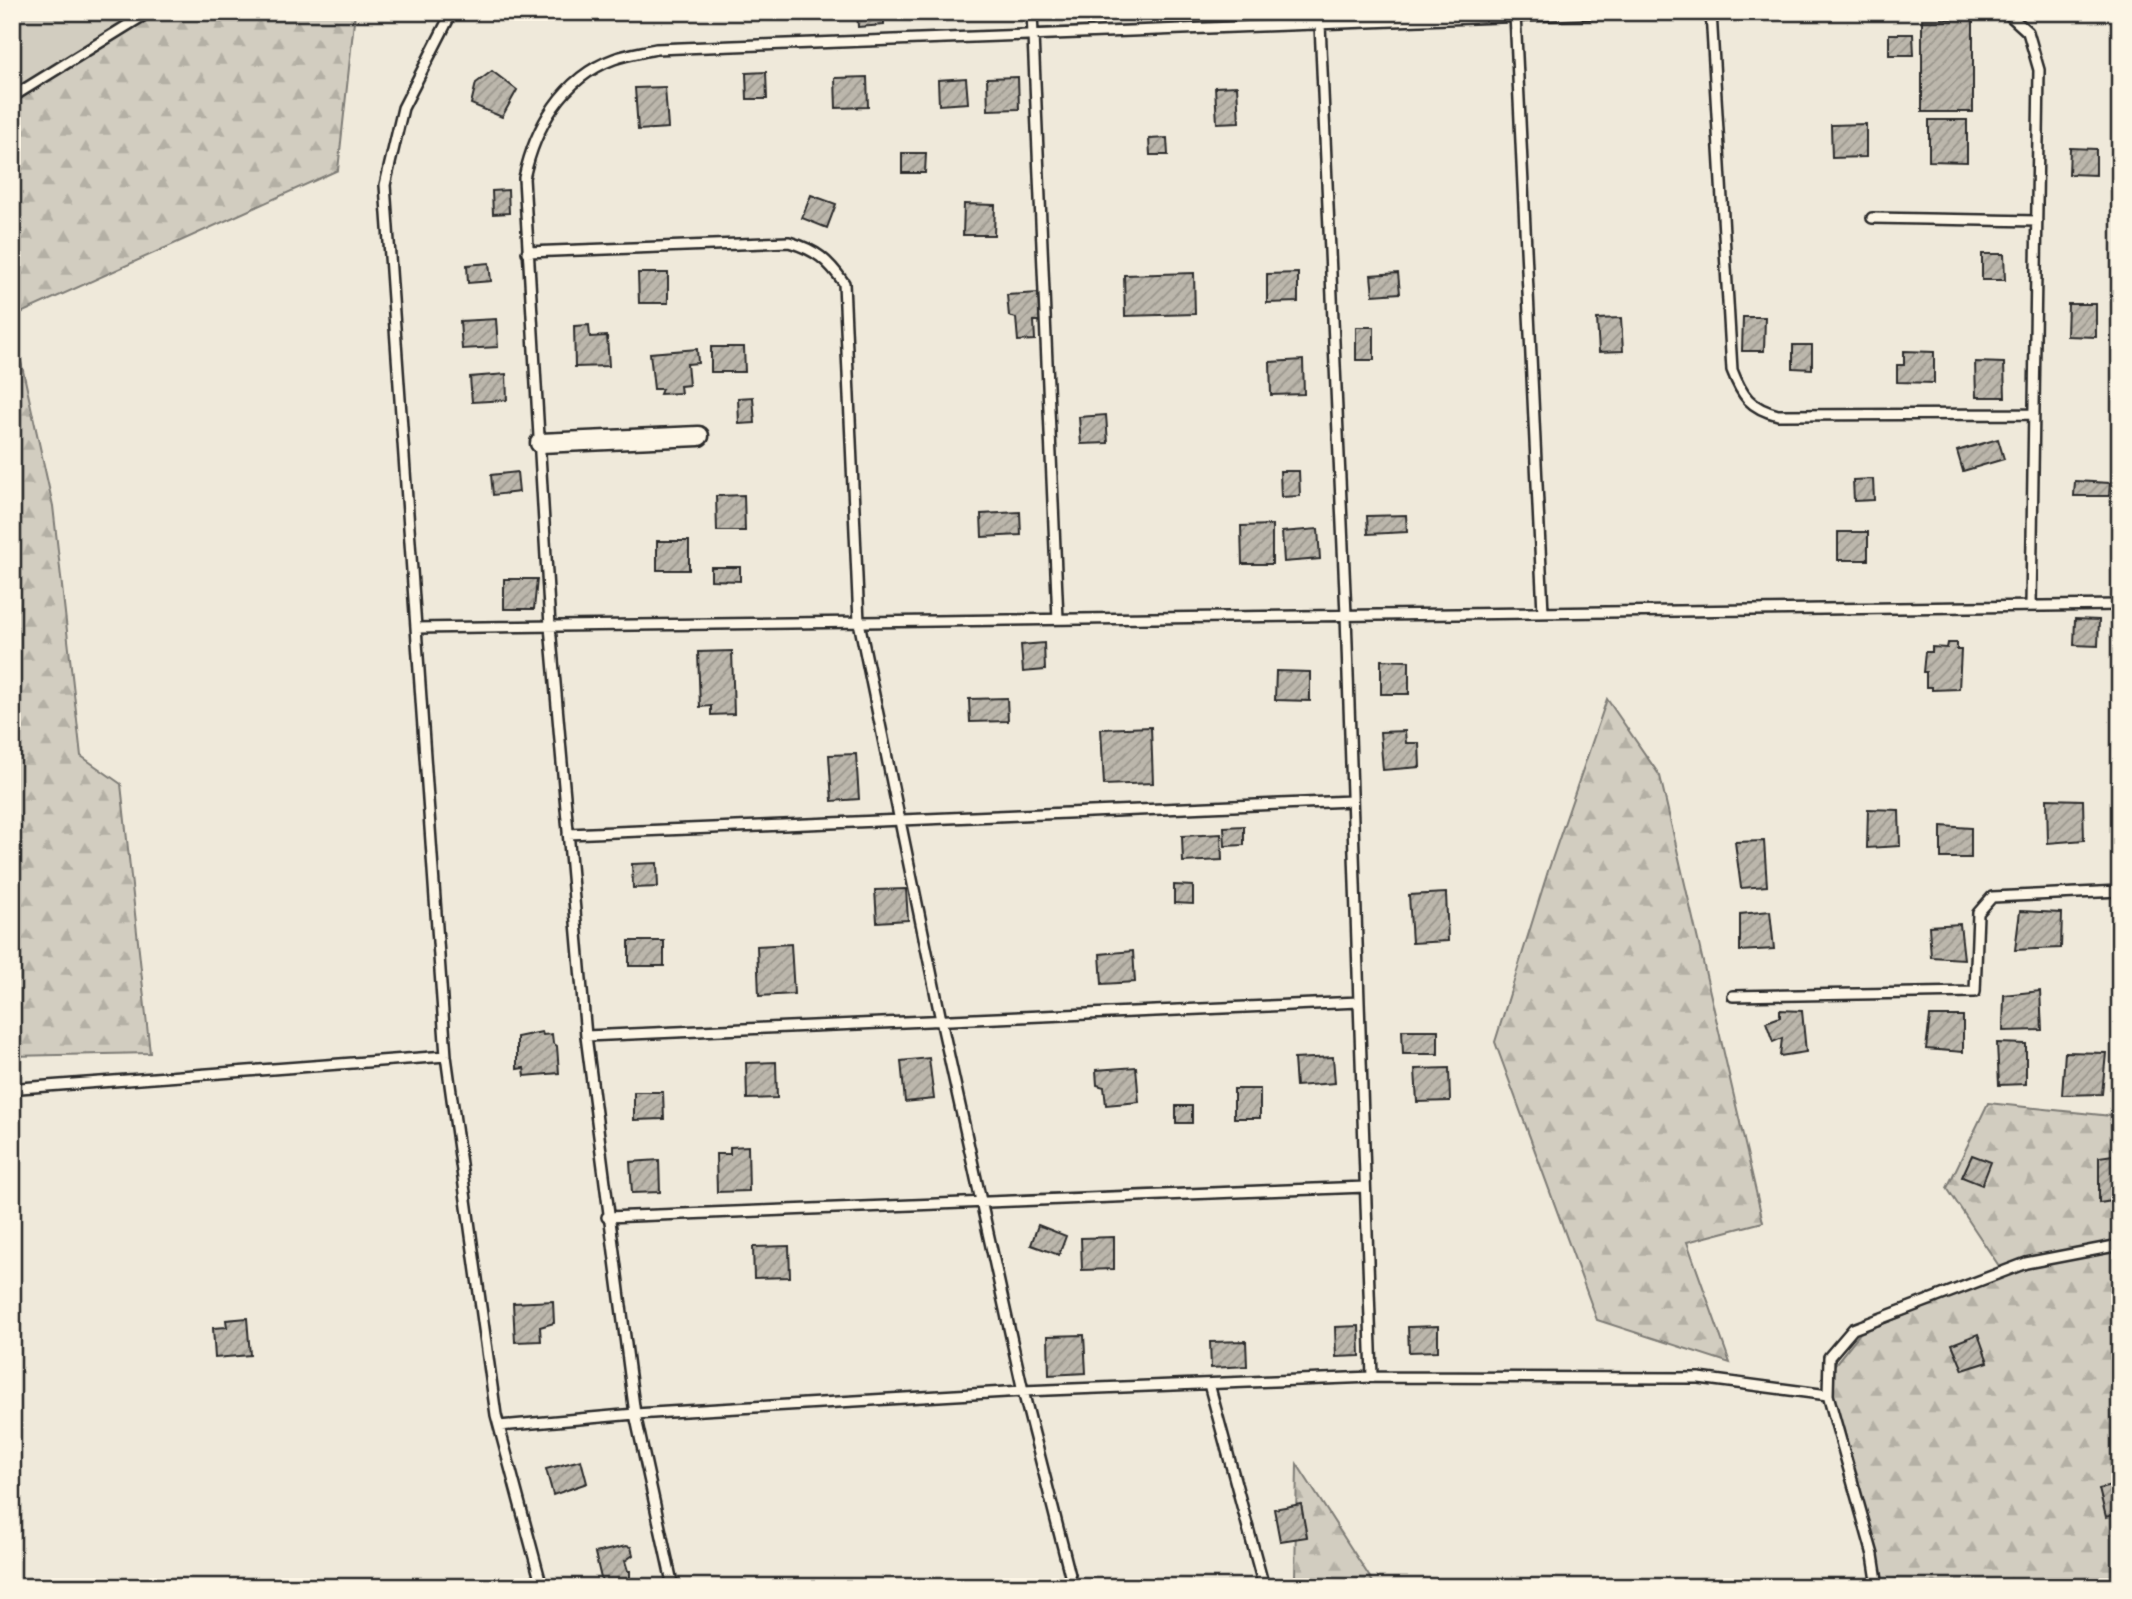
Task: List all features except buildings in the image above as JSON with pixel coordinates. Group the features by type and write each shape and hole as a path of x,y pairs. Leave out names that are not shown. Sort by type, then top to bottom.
{"street":[{"path":"540,443 699,436"}],"lane":[{"path":"12,97 149,12"},
{"path":"452,12 403,108 385,185 446,1056 499,1426 542,1587"},
{"path":"1032,12 1058,619"},
{"path":"673,1587 635,1414 607,1216 586,1035 568,834 551,626 524,178 531,146 547,114 578,79 614,59 656,50 1630,12"},
{"path":"1711,12 1732,370 1741,394 1758,410 1777,415 2034,414"},
{"path":"2006,12 2028,32 2039,71 2031,606"},
{"path":"1515,15 1544,612"},
{"path":"1320,24 1346,615 1372,1377"},
{"path":"1872,218 2037,221"},
{"path":"527,253 789,242 813,249 829,261 844,283 859,622 941,1020 1023,1391 1073,1587"},
{"path":"416,628 2120,604"},
{"path":"568,834 1352,802"},
{"path":"1733,996 1975,992 1978,913 1992,897 2120,891"},
{"path":"586,1035 1359,1002"},
{"path":"12,1094 20,1088 446,1056"},
{"path":"607,1216 982,1204 1365,1187"},
{"path":"1878,1587 1873,1555 1828,1395 1829,1357 1853,1329 2026,1263 2120,1245"},
{"path":"499,1426 635,1414 1023,1391 1372,1377 1699,1378 1828,1395"},
{"path":"1209,1384 1264,1587"}],"green space":[{"path":"12,12 355,12 338,170 12,317"},
{"path":"12,12 157,12 12,97"},
{"path":"12,321 53,506 81,756 121,784 150,1053 12,1056"},
{"path":"1607,699 1660,776 1763,1222 1687,1242 1730,1363 1597,1320 1495,1042 1548,871"},
{"path":"1988,1103 2120,1117 2120,1587 1874,1587 1827,1374 1860,1333 2005,1275 1947,1188"},
{"path":"1297,1464 1376,1587 1299,1587 1295,1578"}]}
